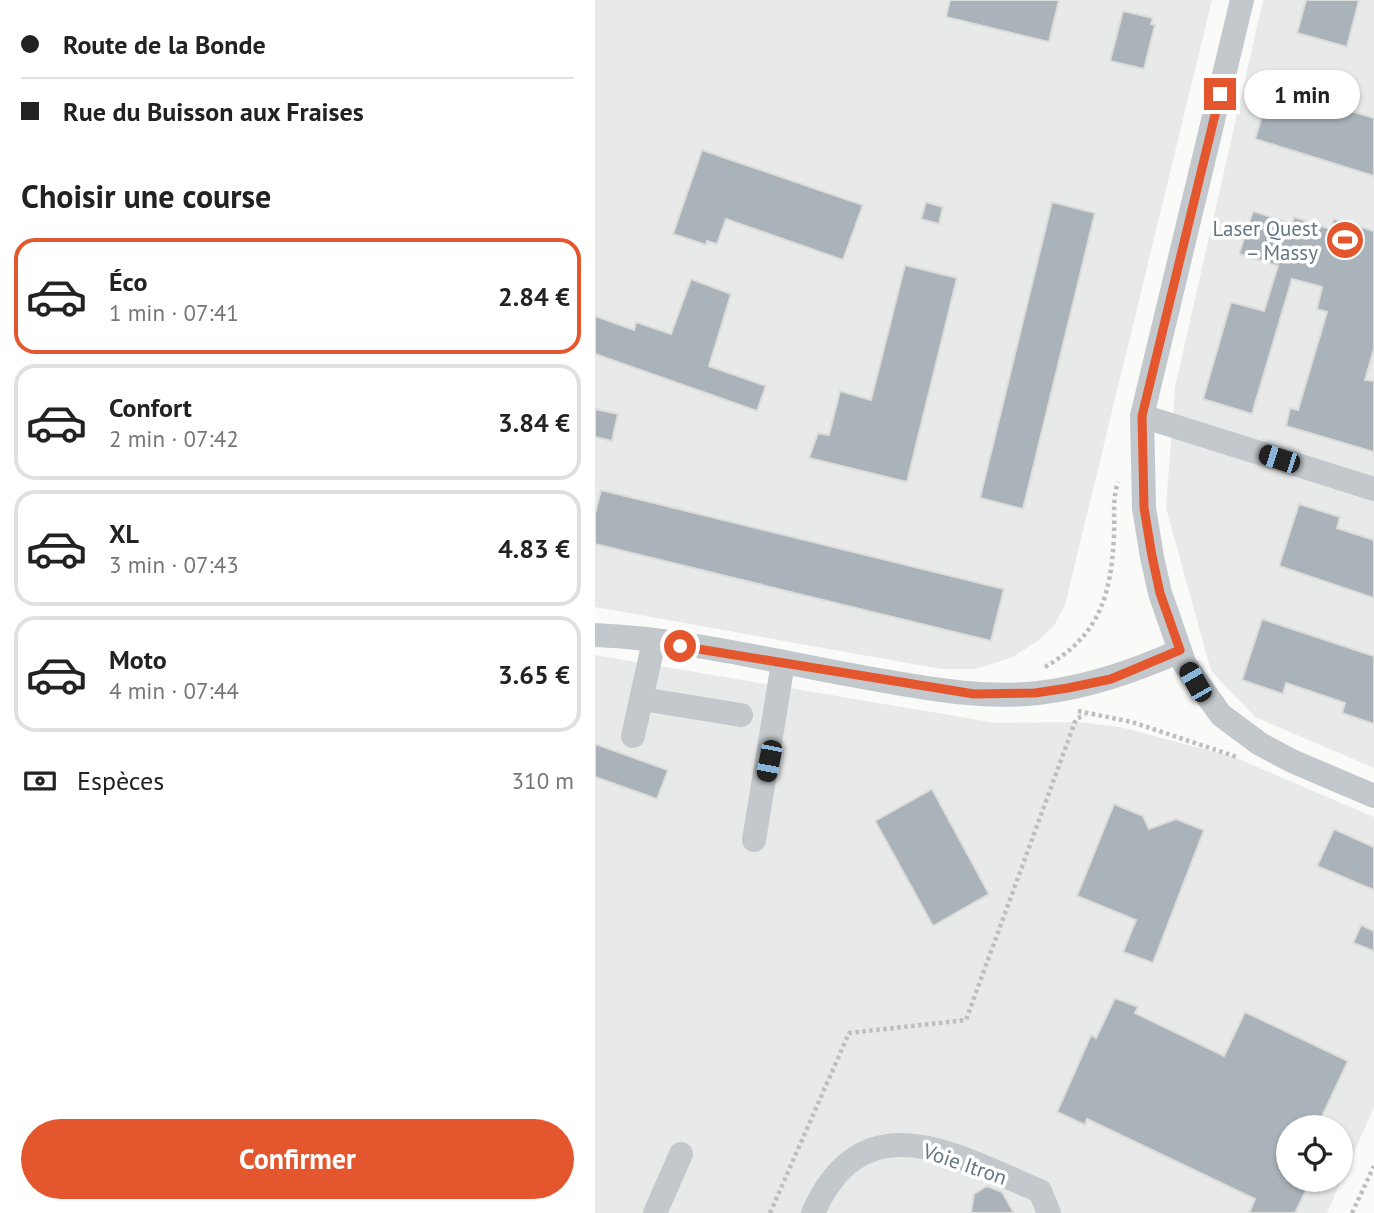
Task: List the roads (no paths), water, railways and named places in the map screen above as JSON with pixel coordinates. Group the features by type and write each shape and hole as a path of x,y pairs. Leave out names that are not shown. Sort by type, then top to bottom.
{"street":[{"path":"1242,0 1142,416 1144,508 1160,593 1180,650 1195,682 1221,715 1241,731 1292,761 1374,796"},
{"path":"1142,416 1374,489"},
{"path":"595,635 654,641 974,694 1035,693 1111,679 1180,650"},
{"path":"633,736 654,641"},
{"path":"754,840 783,663"},
{"path":"642,699 741,715"},
{"name":"Voie Itron","path":"813,1213 824,1188 843,1167 860,1153 888,1144 952,1154 1041,1191 1049,1213"},
{"path":"655,1213 681,1154"}],"place":[{"name":"Laser Quest – Massy","path":"1345,240"}]}
